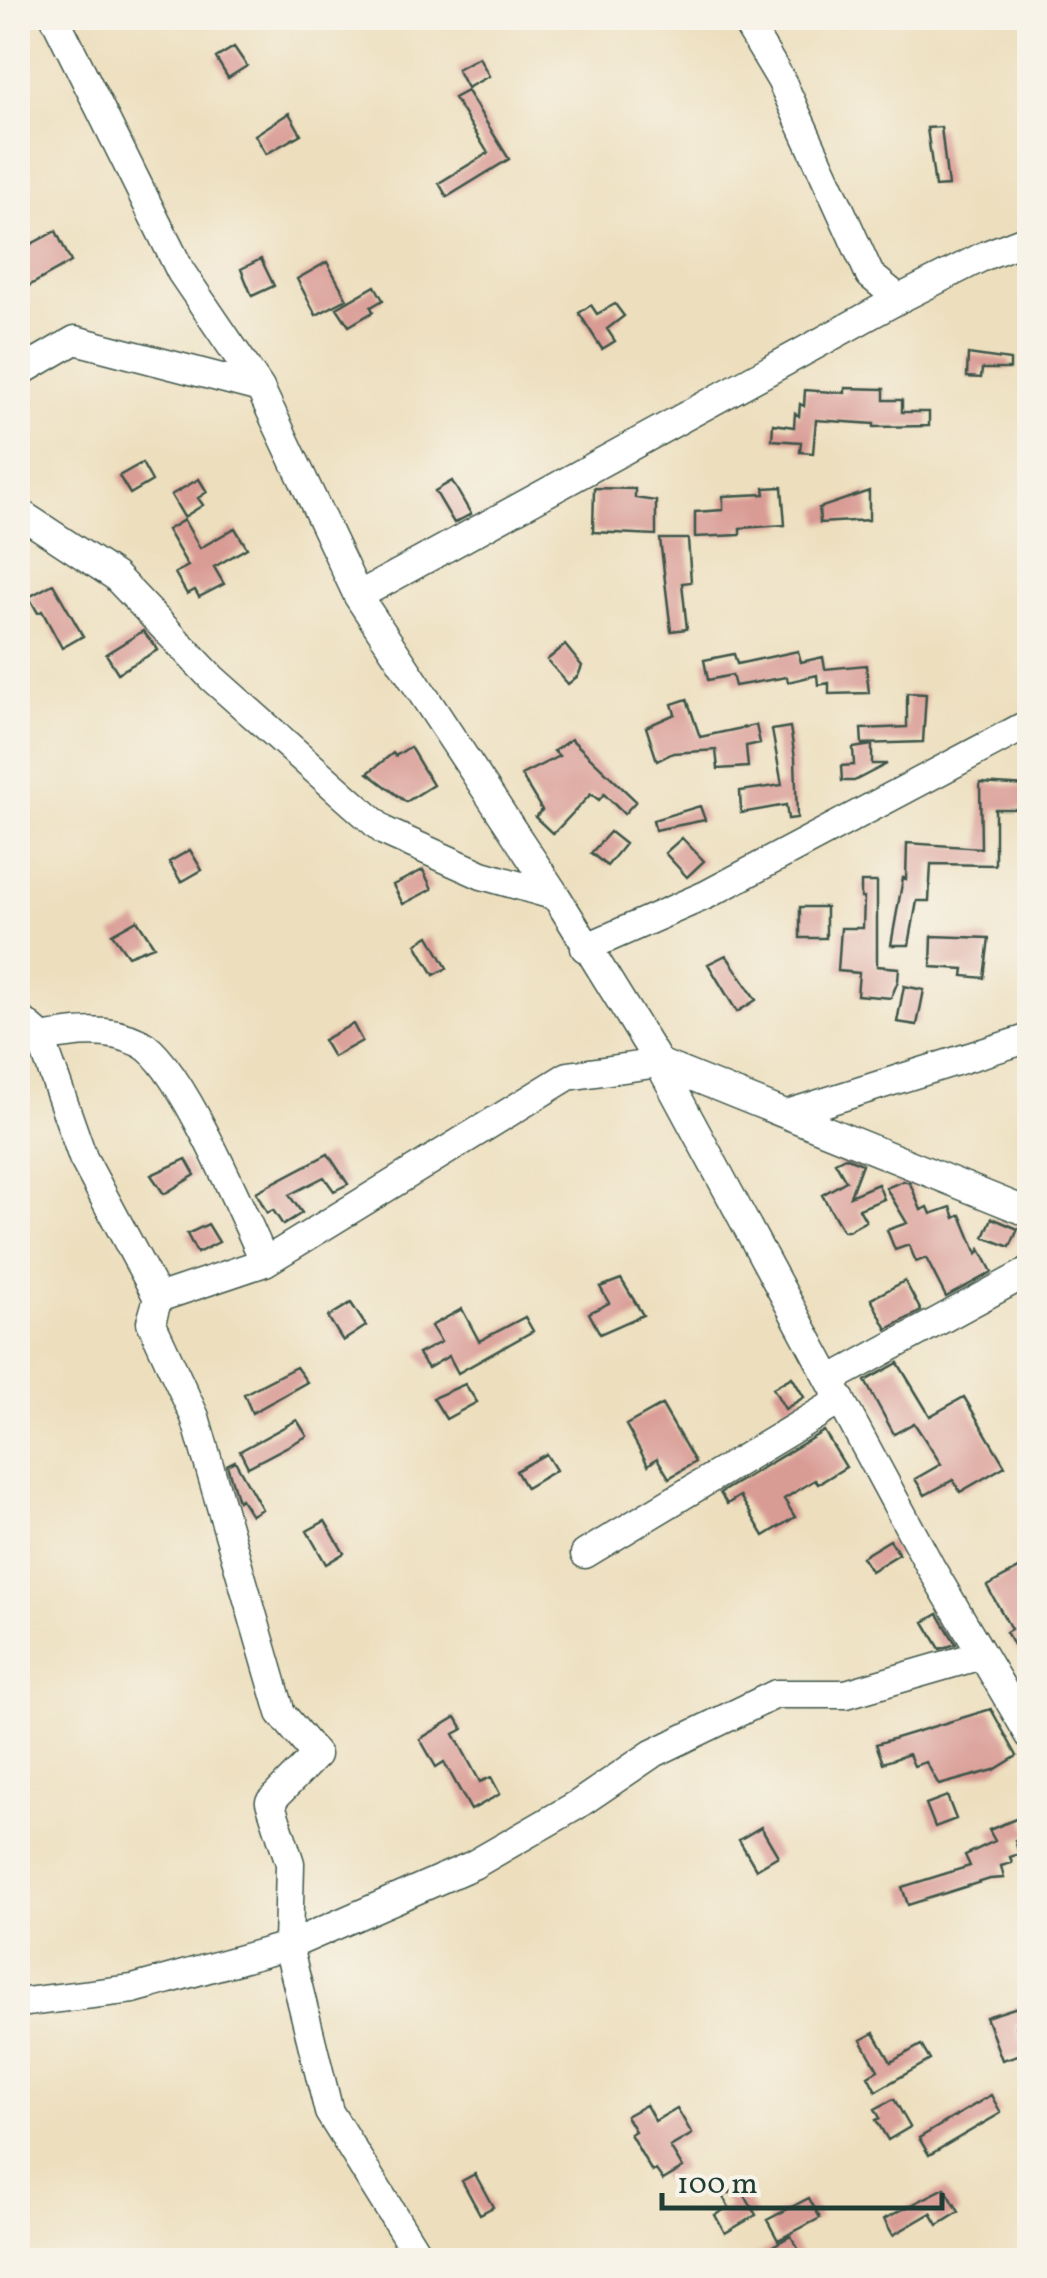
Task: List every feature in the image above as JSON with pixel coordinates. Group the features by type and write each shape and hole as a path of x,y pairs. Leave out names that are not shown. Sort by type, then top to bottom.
{"street":[{"path":"55,18 180,272 260,388 358,596 556,896 660,1063 835,1390 1030,1736"},
{"path":"744,18 781,80 870,276 899,299"},
{"path":"358,596 899,299 986,255 1030,238"},
{"path":"18,373 74,340 260,388"},
{"path":"18,512 115,576 212,678 384,831 482,875 556,896"},
{"path":"585,948 706,896 1030,724"},
{"path":"18,1017 40,1036 83,1158 158,1298 152,1322 195,1417 281,1713 316,1755 270,1802 290,1863 288,1946 329,2112 421,2260"},
{"path":"42,1038 91,1030 142,1044 184,1092 265,1262"},
{"path":"788,1114 1030,1038"},
{"path":"158,1298 265,1262 568,1076 660,1063 1030,1214"},
{"path":"585,1554 835,1390 1030,1271"},
{"path":"18,2002 133,1989 288,1946 473,1866 652,1754 776,1694 846,1694 981,1655"}],"building":[{"path":"234,47 247,66 228,78 216,58"},
{"path":"479,57 489,76 467,88 457,69"},
{"path":"467,91 509,159 447,197 439,183 488,153 454,98"},
{"path":"289,113 301,134 266,154 255,135"},
{"path":"941,127 948,186 935,187 927,128"},
{"path":"56,231 71,262 18,292 18,251"},
{"path":"261,259 274,286 252,296 241,269"},
{"path":"327,262 347,299 316,315 297,279"},
{"path":"375,286 383,300 371,307 373,312 349,326 337,308"},
{"path":"615,304 624,316 607,329 615,341 602,349 579,313 591,305 597,314"},
{"path":"968,354 1010,360 1010,369 982,369 981,378 967,377"},
{"path":"845,388 884,389 884,400 902,400 902,412 929,412 929,426 874,427 816,420 813,453 800,452 801,442 772,440 773,424 794,427 795,413 799,416 800,404 804,406 805,390 845,393"},
{"path":"142,463 152,481 130,494 119,476"},
{"path":"199,479 207,492 198,498 203,505 184,517 171,495"},
{"path":"452,481 471,514 454,523 435,491"},
{"path":"782,487 785,525 740,528 740,535 695,537 695,512 723,510 723,496 765,494 764,488"},
{"path":"594,488 635,489 635,498 656,501 656,535 593,532"},
{"path":"869,491 869,520 820,523 819,508"},
{"path":"184,520 200,548 235,528 247,548 214,567 224,584 199,597 195,590 187,594 175,573 188,566 167,530"},
{"path":"660,539 688,539 691,582 682,583 687,629 671,631"},
{"path":"53,584 83,636 62,648 42,611 38,613 29,597"},
{"path":"143,631 158,650 118,673 106,654"},
{"path":"565,645 582,666 568,684 547,660"},
{"path":"798,651 801,662 823,657 825,669 866,665 869,693 829,694 829,683 818,685 817,675 788,682 787,677 735,686 732,675 708,680 704,660 734,654 737,664"},
{"path":"907,693 926,694 923,742 862,744 861,729 907,727"},
{"path":"687,699 700,737 756,725 760,743 746,746 748,767 718,769 716,750 673,753 657,761 646,727 675,714 672,704"},
{"path":"790,727 797,818 788,819 786,805 741,813 740,791 782,785 772,730"},
{"path":"571,739 636,801 624,814 604,794 599,800 591,794 553,834 535,817 542,810 521,775 559,756 554,751"},
{"path":"872,745 872,764 887,764 854,781 842,781 841,766 854,765 853,748"},
{"path":"410,747 433,785 406,802 368,773 393,753 395,756"},
{"path":"980,783 1030,786 1030,809 995,809 995,865 931,864 929,901 917,901 909,945 891,945 903,878 906,879 907,843 981,848"},
{"path":"700,806 705,820 655,830 653,820"},
{"path":"610,832 625,844 607,866 591,853"},
{"path":"682,838 704,861 687,877 665,853"},
{"path":"190,850 202,870 181,882 169,862"},
{"path":"423,870 432,889 403,904 393,885"},
{"path":"861,882 877,882 877,966 899,968 891,998 857,995 859,973 838,971 841,928 863,928"},
{"path":"800,907 826,907 826,938 800,938"},
{"path":"137,920 154,946 128,956 112,934"},
{"path":"429,936 447,968 434,975 416,944"},
{"path":"932,936 989,938 984,978 963,976 964,969 931,967"},
{"path":"726,955 756,1000 737,1012 708,964"},
{"path":"904,986 924,990 917,1025 897,1022"},
{"path":"353,1024 362,1041 333,1057 323,1040"},
{"path":"328,1154 348,1184 334,1191 324,1177 289,1195 302,1213 283,1225 273,1210 267,1213 256,1192"},
{"path":"845,1157 862,1164 850,1196 878,1184 884,1199 859,1209 866,1221 848,1231 843,1231 822,1195 846,1181 835,1162"},
{"path":"186,1159 195,1175 164,1194 151,1175"},
{"path":"903,1181 910,1183 921,1210 928,1207 931,1214 951,1207 955,1218 961,1215 977,1254 980,1249 992,1272 946,1297 926,1258 916,1262 909,1245 895,1250 887,1230 907,1223 886,1188"},
{"path":"992,1218 1018,1229 1010,1247 984,1237"},
{"path":"208,1224 219,1242 197,1253 187,1234"},
{"path":"621,1279 643,1315 600,1334 589,1313 609,1303 600,1287"},
{"path":"905,1281 921,1311 887,1329 871,1299"},
{"path":"351,1303 366,1326 343,1341 328,1317"},
{"path":"462,1309 479,1341 525,1317 533,1331 458,1373 449,1356 428,1368 418,1354 441,1342 431,1326"},
{"path":"898,1363 930,1416 964,1397 1005,1466 960,1492 953,1480 925,1495 915,1479 941,1464 914,1423 894,1434 865,1381"},
{"path":"296,1367 307,1382 252,1413 244,1394"},
{"path":"792,1377 804,1397 785,1409 773,1388"},
{"path":"465,1384 477,1402 446,1419 433,1398"},
{"path":"662,1405 695,1462 669,1478 657,1458 648,1465 626,1425"},
{"path":"297,1420 307,1436 248,1467 240,1451"},
{"path":"824,1431 846,1467 784,1499 795,1517 764,1536 740,1496 727,1504 720,1493"},
{"path":"546,1454 556,1470 526,1488 516,1471"},
{"path":"235,1461 262,1509 251,1515 241,1499 238,1501 227,1465"},
{"path":"325,1521 344,1553 326,1564 307,1531"},
{"path":"890,1540 899,1554 871,1571 862,1557"},
{"path":"1030,1563 1030,1672 1006,1632 1011,1629 987,1586"},
{"path":"938,1614 956,1644 940,1649 924,1622"},
{"path":"991,1709 1017,1756 994,1770 939,1785 926,1762 914,1766 909,1754 883,1763 876,1744"},
{"path":"456,1717 463,1729 454,1734 480,1782 491,1777 500,1794 471,1810 444,1762 436,1767 420,1739"},
{"path":"947,1796 956,1819 935,1827 926,1804"},
{"path":"1023,1816 1030,1834 1015,1840 1019,1854 1010,1857 1012,1863 1001,1866 1004,1878 908,1905 902,1887 970,1866 965,1855 995,1841 989,1830"},
{"path":"761,1827 778,1856 756,1869 739,1840"},
{"path":"1030,2003 1030,2020 1016,2025 1025,2053 1002,2060 986,2017"},
{"path":"874,2033 891,2062 921,2045 930,2060 876,2091 868,2076 878,2070 861,2040"},
{"path":"991,2095 1001,2113 929,2155 919,2138"},
{"path":"894,2099 910,2127 888,2140 876,2120 880,2118 875,2109"},
{"path":"646,2105 655,2121 677,2108 692,2134 670,2147 683,2168 663,2180 656,2170 652,2172 630,2134 635,2131 626,2116"},
{"path":"475,2174 493,2207 480,2214 462,2181"},
{"path":"740,2187 756,2215 725,2233 715,2215 729,2207 723,2197"},
{"path":"945,2188 959,2212 938,2225 931,2213 893,2235 884,2219"},
{"path":"809,2198 820,2218 778,2240 767,2220"},
{"path":"791,2236 804,2260 747,2260"}]}
